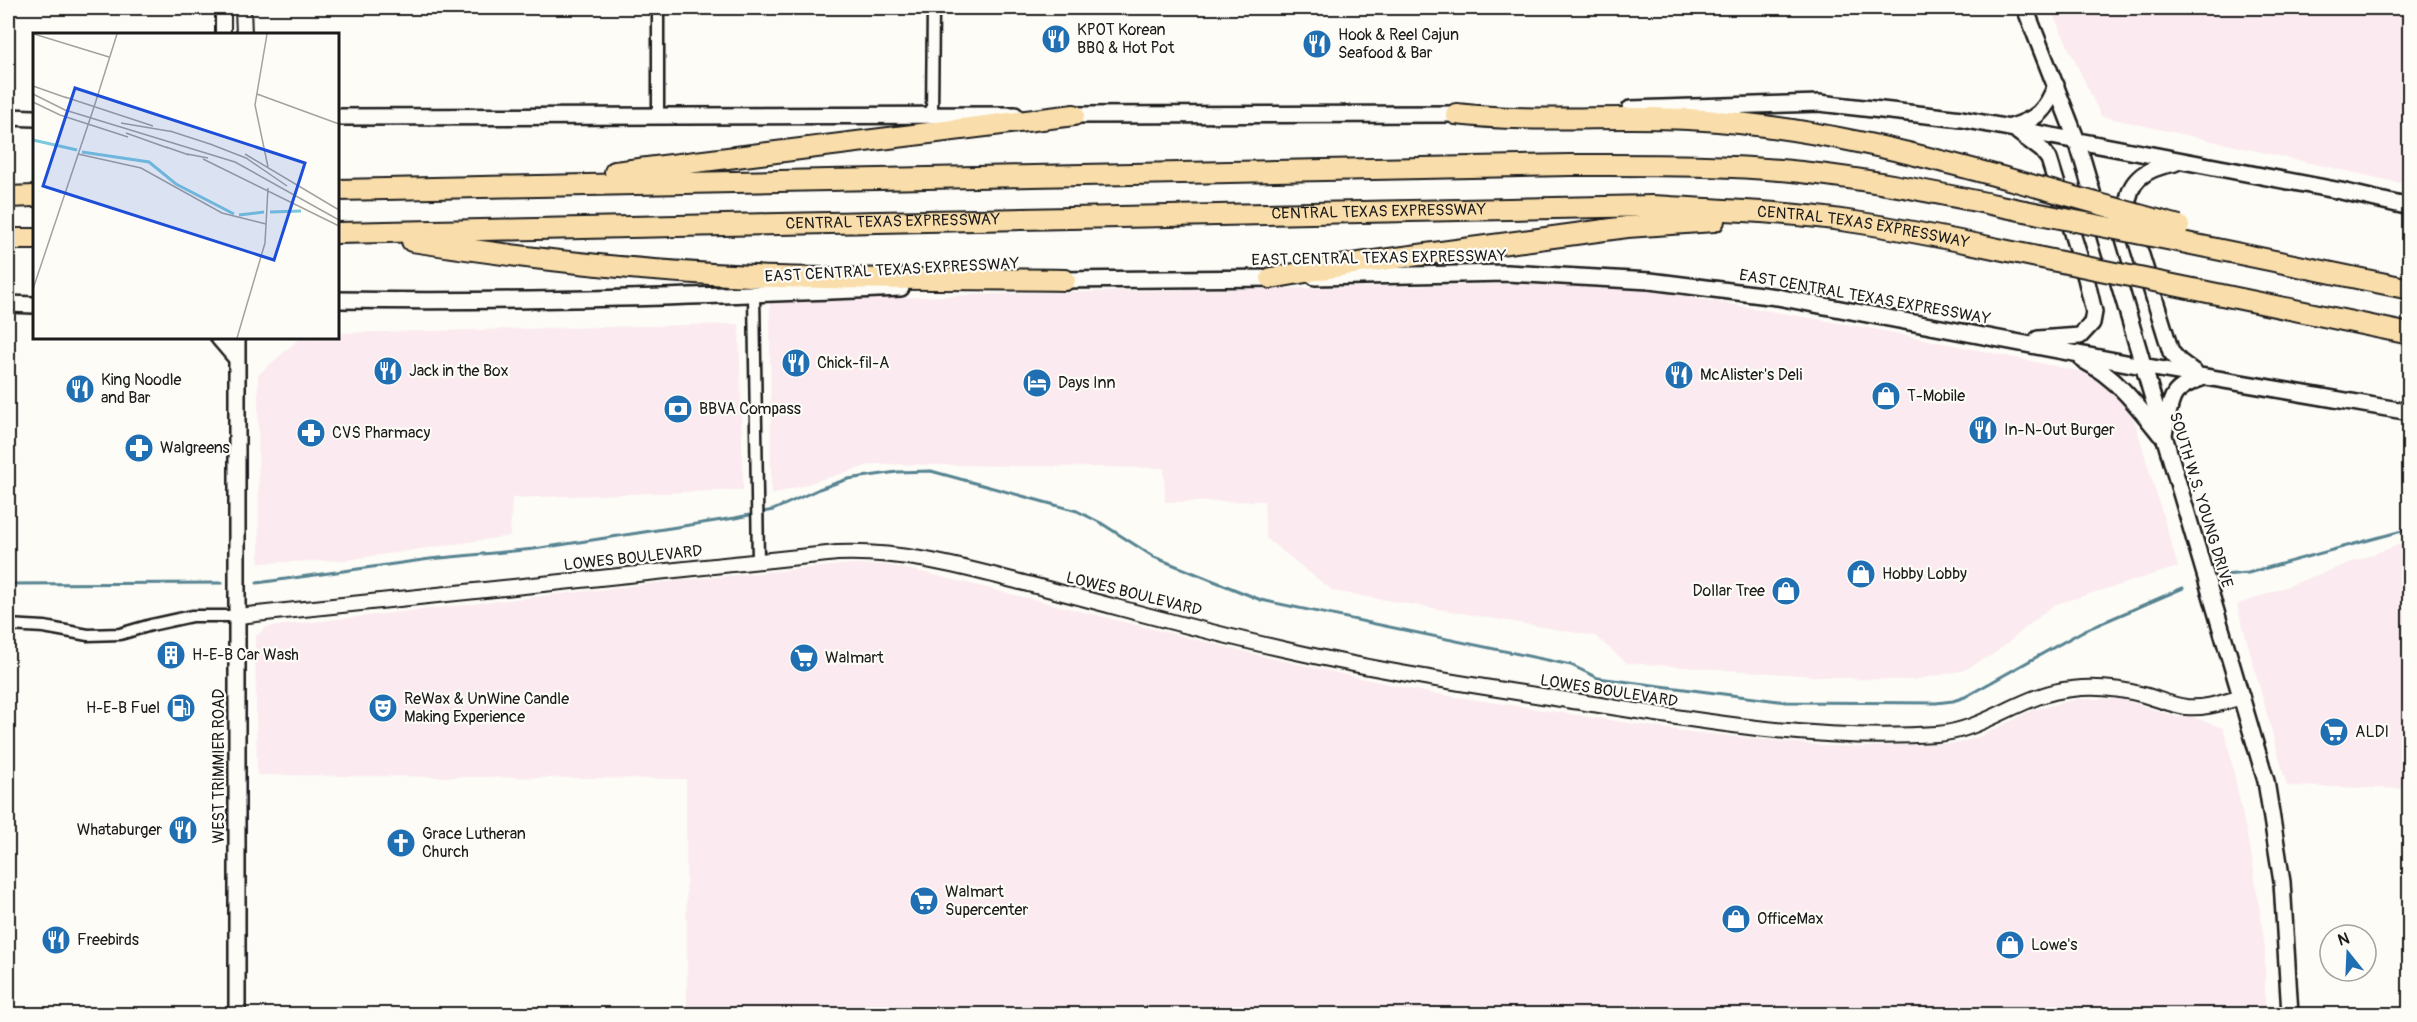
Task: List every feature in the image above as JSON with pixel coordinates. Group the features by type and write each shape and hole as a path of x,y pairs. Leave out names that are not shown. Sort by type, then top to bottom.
{"highway":[{"path":"1456,114 1498,119 1626,117 1690,119 1839,137 1930,157 2027,184 2178,234 2315,269 2409,289"},
{"path":"544,185 564,177 682,165 1074,115"},
{"path":"339,190 1570,165 1707,165 1802,172 1874,182 2025,211 2178,234"},
{"path":"8,197 33,196"},
{"name":"CENTRAL TEXAS EXPRESSWAY","path":"339,233 1652,206 1747,211 1846,221 2037,257 2409,334"},
{"path":"1271,278 1352,264 1627,227 1698,221 1846,221"},
{"path":"359,232 604,267 779,277 1065,280"},
{"path":"8,239 33,239"}],"main road":[{"name":"SOUTH W.S. YOUNG DRIVE","path":"2025,8 2077,141 2266,781 2278,847 2290,1014"},
{"path":"2011,128 2040,114 2056,85"},
{"path":"339,117 1532,114 1739,104 1819,103 1962,119 2409,207"},
{"path":"8,117 33,118"},
{"path":"2005,340 2067,339 2080,336 2092,323 2094,312 2086,278 2049,159 2028,138 2011,128"},
{"path":"2181,162 2158,166 2145,172 2135,183 2129,195 2128,213 2171,352 2186,367 2202,375"},
{"name":"EAST CENTRAL TEXAS EXPRESSWAY","path":"339,300 456,301 754,294 1065,280 1507,273 1650,281 1777,297 2142,366 2409,412"},
{"path":"8,304 33,304"},
{"path":"220,339 237,359 249,339"},
{"name":"WEST TRIMMIER ROAD","path":"237,339 237,1014"},
{"path":"2067,352 2099,368 2114,380 2164,439"},
{"path":"2164,439 2174,393 2185,383 2202,375"}],"street":[{"path":"223,12 229,16 235,8"},
{"path":"243,8 244,33"},
{"path":"658,8 658,115"},
{"path":"932,115 933,8"},
{"path":"223,12 223,33"},
{"path":"754,294 758,561"},
{"name":"LOWES BOULEVARD","path":"8,625 44,627 88,635 120,634 192,616 238,616 848,552 894,554 954,566 1337,661 1677,719 1778,730 1850,736 1942,734 1979,725 2044,694 2077,688 2122,691 2188,708 2242,698"}],"shaded area":[{"path":"2050,8 2409,8 2409,185 2101,116"},
{"path":"1519,284 1602,285 1648,290 1880,330 2088,373 2101,380 2125,402 2134,419 2178,567 2053,605 1995,653 1962,671 1912,680 1860,679 1627,663 1595,636 1333,591 1266,538 1264,501 1165,502 1164,468 873,464 771,495 770,303 1024,293"},
{"path":"739,324 743,490 512,498 510,536 345,560 259,563 258,375 299,339 339,339 339,333"},
{"path":"2409,541 2409,789 2287,786 2237,605"},
{"path":"852,564 886,565 926,573 1270,658 1424,692 1681,731 1825,746 1867,747 1959,743 1981,736 2033,710 2078,699 2120,699 2177,717 2192,717 2223,728 2227,740 2253,865 2265,948 2265,1014 687,1014 686,779 257,775 255,637 267,627 676,581"}],"waterway":[{"path":"257,583 430,559 534,549 735,518 773,510 819,489 848,479 897,472 931,471 1077,511 1101,523 1154,557 1261,600 1571,665 1598,678 1786,702 1936,703 1965,697 2083,631 2183,588"},
{"path":"2223,575 2248,573 2410,527"},
{"path":"8,584 222,583"}],"place":[{"name":"KPOT Korean BBQ & Hot Pot","path":"1056,39"},
{"name":"Hook & Reel Cajun Seafood & Bar","path":"1317,44"},
{"name":"Chick-fil-A","path":"796,363"},
{"name":"Jack in the Box","path":"388,371"},
{"name":"McAlister's Deli","path":"1679,375"},
{"name":"Days Inn","path":"1037,383"},
{"name":"King Noodle and Bar","path":"80,389"},
{"name":"T-Mobile","path":"1886,396"},
{"name":"BBVA Compass","path":"678,409"},
{"name":"In-N-Out Burger","path":"1983,430"},
{"name":"CVS Pharmacy","path":"311,433"},
{"name":"Walgreens","path":"139,448"},
{"name":"Hobby Lobby","path":"1861,574"},
{"name":"Dollar Tree","path":"1786,591"},
{"name":"H-E-B Car Wash","path":"171,655"},
{"name":"Walmart","path":"804,658"},
{"name":"H-E-B Fuel","path":"181,708"},
{"name":"ReWax & UnWine Candle Making Experience","path":"383,708"},
{"name":"ALDI","path":"2334,732"},
{"name":"Whataburger","path":"183,830"},
{"name":"Grace Lutheran Church","path":"401,843"},
{"name":"Walmart Supercenter","path":"924,901"},
{"name":"OfficeMax","path":"1736,919"},
{"name":"Freebirds","path":"56,940"},
{"name":"Lowe's","path":"2010,945"}]}
